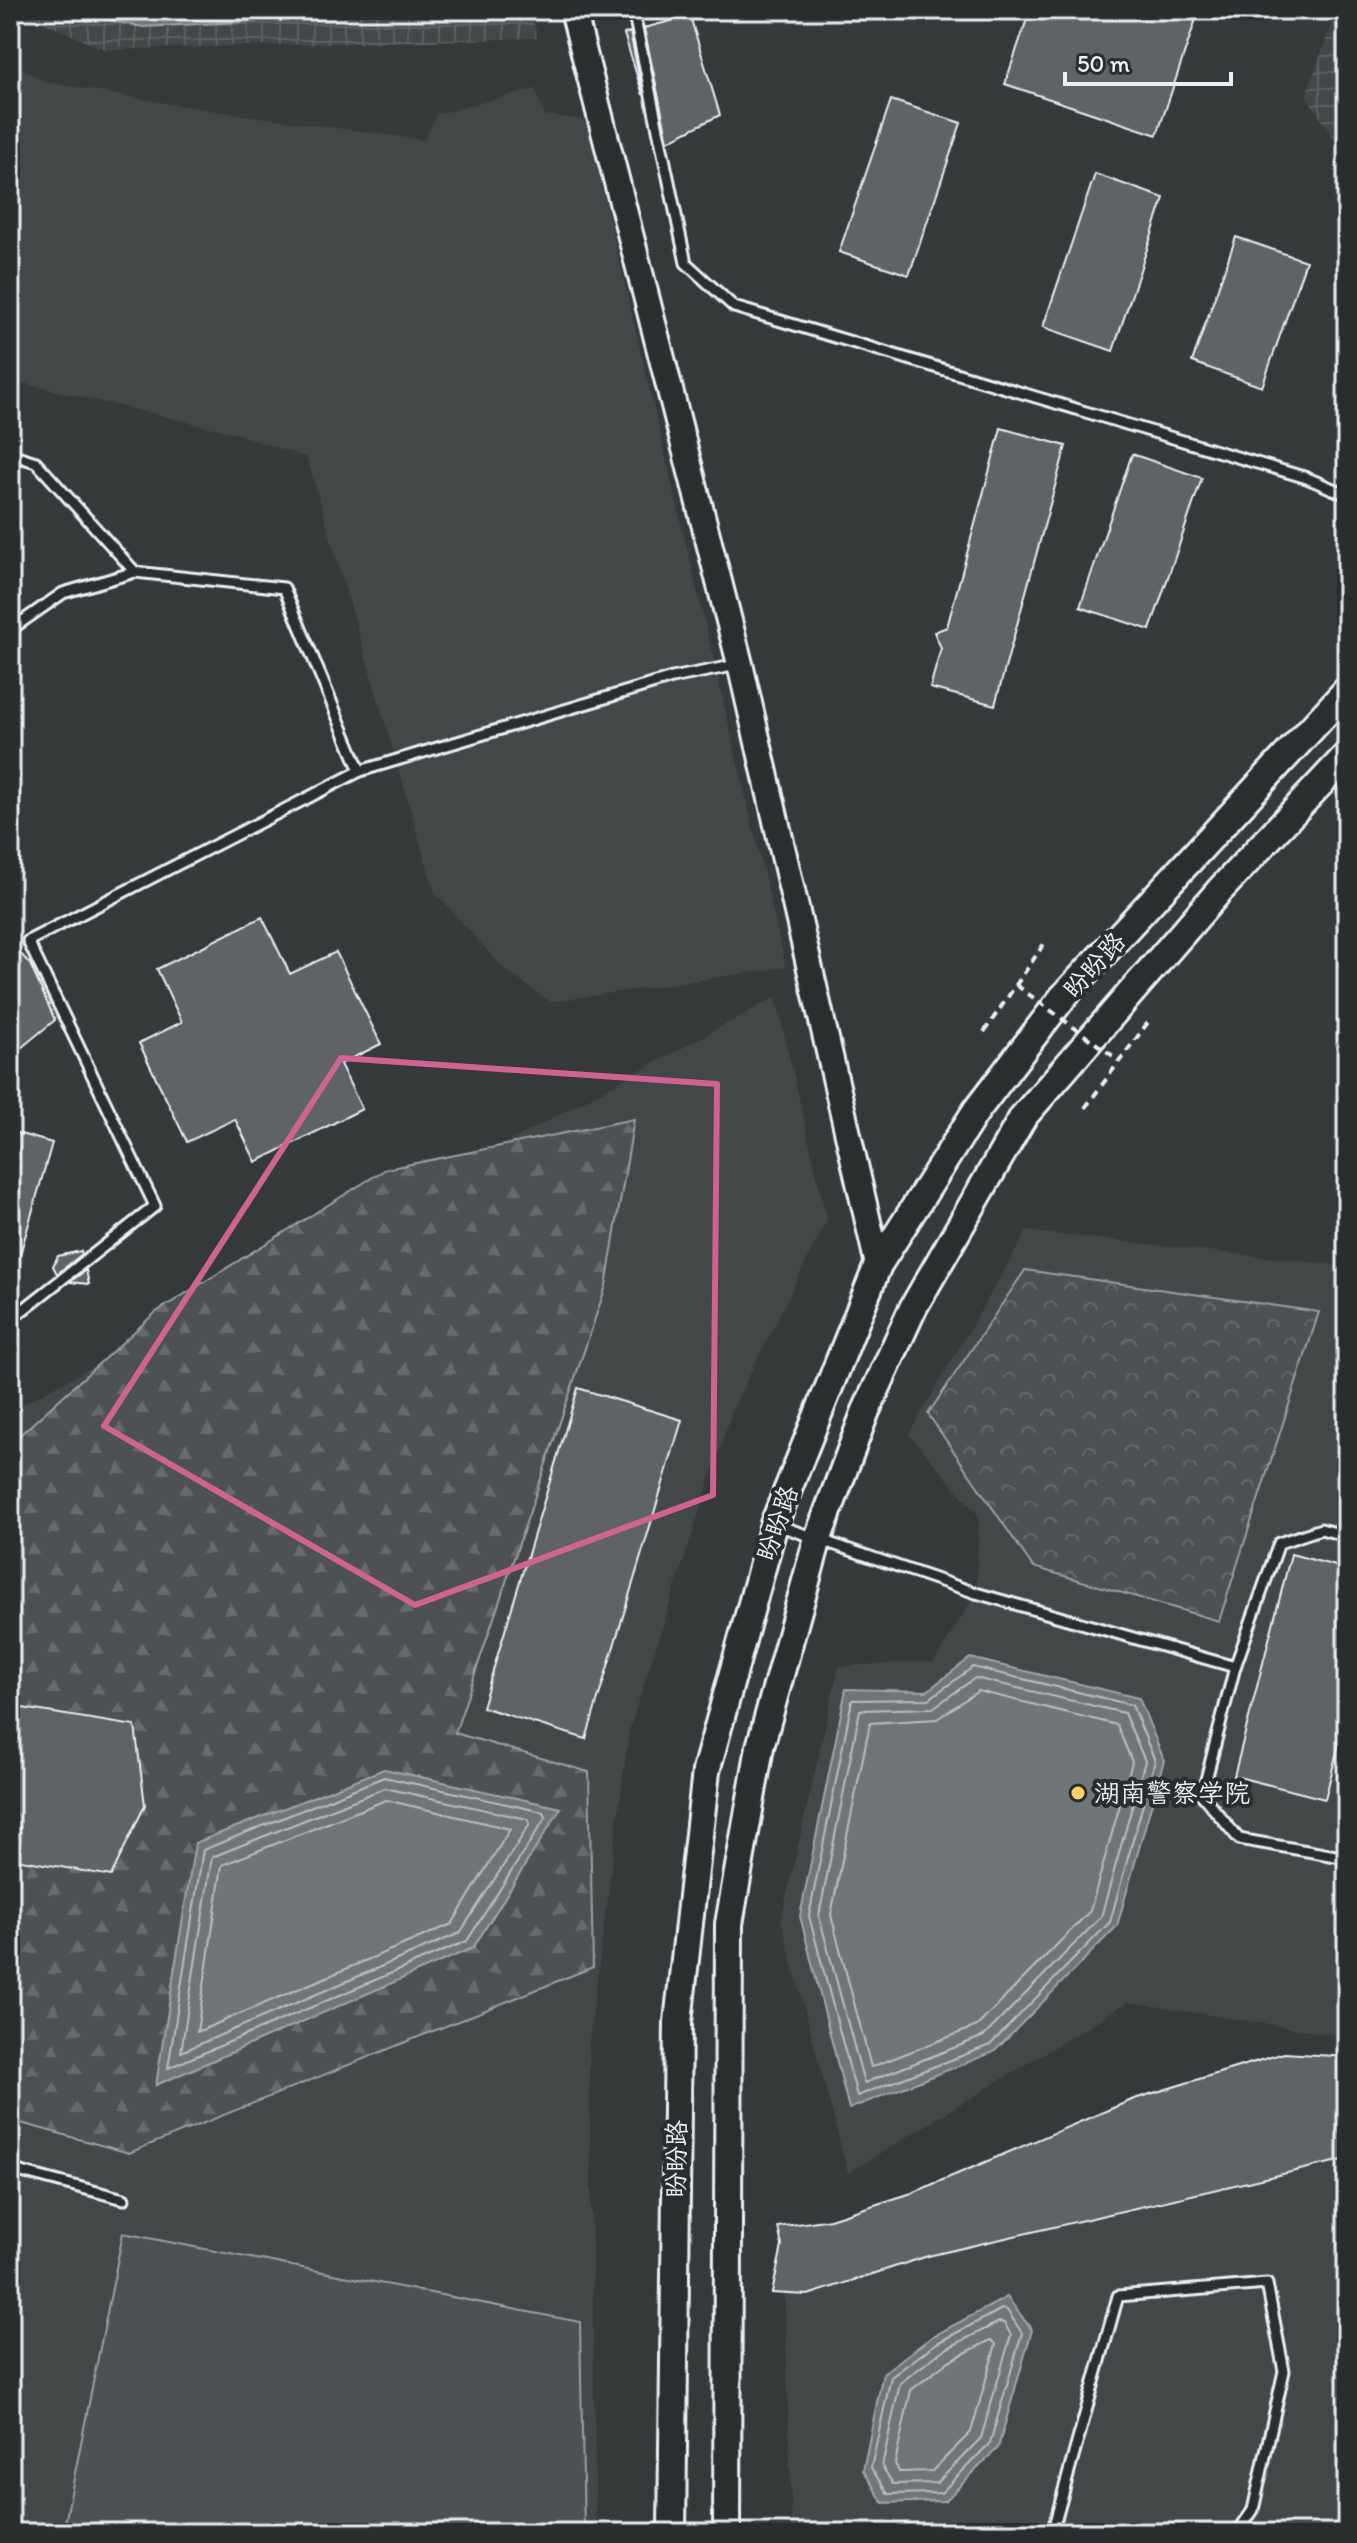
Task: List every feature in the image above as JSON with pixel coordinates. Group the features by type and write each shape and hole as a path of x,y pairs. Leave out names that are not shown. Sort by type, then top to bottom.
{"main road":[{"path":"573,10 740,664 878,1265"},
{"name":"盼盼路","path":"672,2533 678,2022 706,1771 774,1524 878,1265 976,1111 1063,997 1347,690"},
{"name":"盼盼路","path":"727,2533 729,1924 760,1747 818,1538 865,1413 913,1308 1023,1117 1220,890 1347,755"}],"lane":[{"path":"633,10 686,263 734,307 1307,478 1347,495"},
{"path":"10,454 36,462 135,572"},
{"path":"10,630 63,593 135,572 284,588 360,771"},
{"path":"10,1320 155,1206 28,941 360,771 672,678 740,664"},
{"path":"774,1524 976,1593 1235,1667"},
{"path":"1347,1536 1321,1529 1279,1543 1235,1667 1202,1795 1239,1839 1347,1858"},
{"path":"10,2169 124,2199"},
{"path":"1052,2533 1118,2296 1267,2284 1284,2371 1253,2510 1237,2533"}],"path":[{"path":"984,1032 1046,941"},
{"path":"1016,985 1120,1061"},
{"path":"1085,1108 1149,1021"}],"highlighted area":[{"path":"341,1058 717,1084 713,1495 415,1605 104,1426"}],"shaded area":[{"path":"15,10 531,10 537,38 105,50"},
{"path":"1337,10 1347,10 1347,160 1306,95"},
{"path":"10,62 46,82 182,106 424,140 437,114 535,89 545,115 586,120 786,967 551,1002 506,971 435,893 307,458 234,433 10,380"},
{"path":"776,997 827,1220 733,1408 629,1731 589,2042 596,2533 10,2533 10,1411"},
{"name":"湖南警察学院","path":"1027,1231 1347,1266 1347,2037 1128,2002 848,2173 781,1920 839,1666 934,1662 976,1593 979,1516 909,1434"},
{"path":"1347,2147 1347,2533 792,2533 784,2283"}],"green space":[{"path":"634,1119 606,1286 455,1733 589,1772 593,1967 129,2153 10,2120 10,1444 156,1312 386,1169"},
{"path":"1025,1270 1319,1312 1219,1621 1033,1567 928,1414"},
{"path":"123,2233 580,2322 584,2533 63,2533"}],"water":[{"path":"58,10 260,10 257,21 143,27"},
{"path":"970,1658 1139,1698 1164,1760 1117,1926 994,2052 849,2109 800,1916 846,1689 927,1691"},
{"path":"384,1769 561,1808 473,1948 156,2085 195,1843"},
{"path":"1007,2297 1032,2330 998,2448 945,2501 883,2503 863,2470 883,2373 933,2336"}],"building":[{"path":"1030,10 1199,10 1157,135 1005,84"},
{"path":"690,16 720,115 668,141 644,28"},
{"path":"630,32 643,95 624,34"},
{"path":"891,100 961,123 909,275 839,252"},
{"path":"1095,174 1164,198 1113,351 1043,327"},
{"path":"1236,237 1306,261 1262,387 1192,362"},
{"path":"1001,428 1066,446 995,705 930,688 941,648 934,632 947,627"},
{"path":"1132,454 1202,478 1150,630 1080,607"},
{"path":"262,917 290,974 336,952 381,1044 340,1064 362,1109 256,1162 235,1119 187,1142 139,1043 182,1022 157,969"},
{"path":"10,942 30,964 55,1020 10,1057"},
{"path":"10,1131 52,1143 15,1272 10,1271"},
{"path":"81,1251 82,1254 57,1274 53,1266 58,1256"},
{"path":"86,1270 89,1284 70,1282"},
{"path":"578,1388 682,1420 586,1739 482,1707"},
{"path":"1291,1554 1347,1569 1347,1712 1325,1799 1234,1776"},
{"path":"10,1706 135,1726 145,1805 111,1876 10,1858"},
{"path":"1284,2053 1334,2056 1347,2060 1347,2159 928,2256 808,2295 772,2293 782,2246 778,2227 830,2219 912,2193 1134,2099"}],"place":[{"name":"湖南警察学院","path":"1078,1793"}]}
